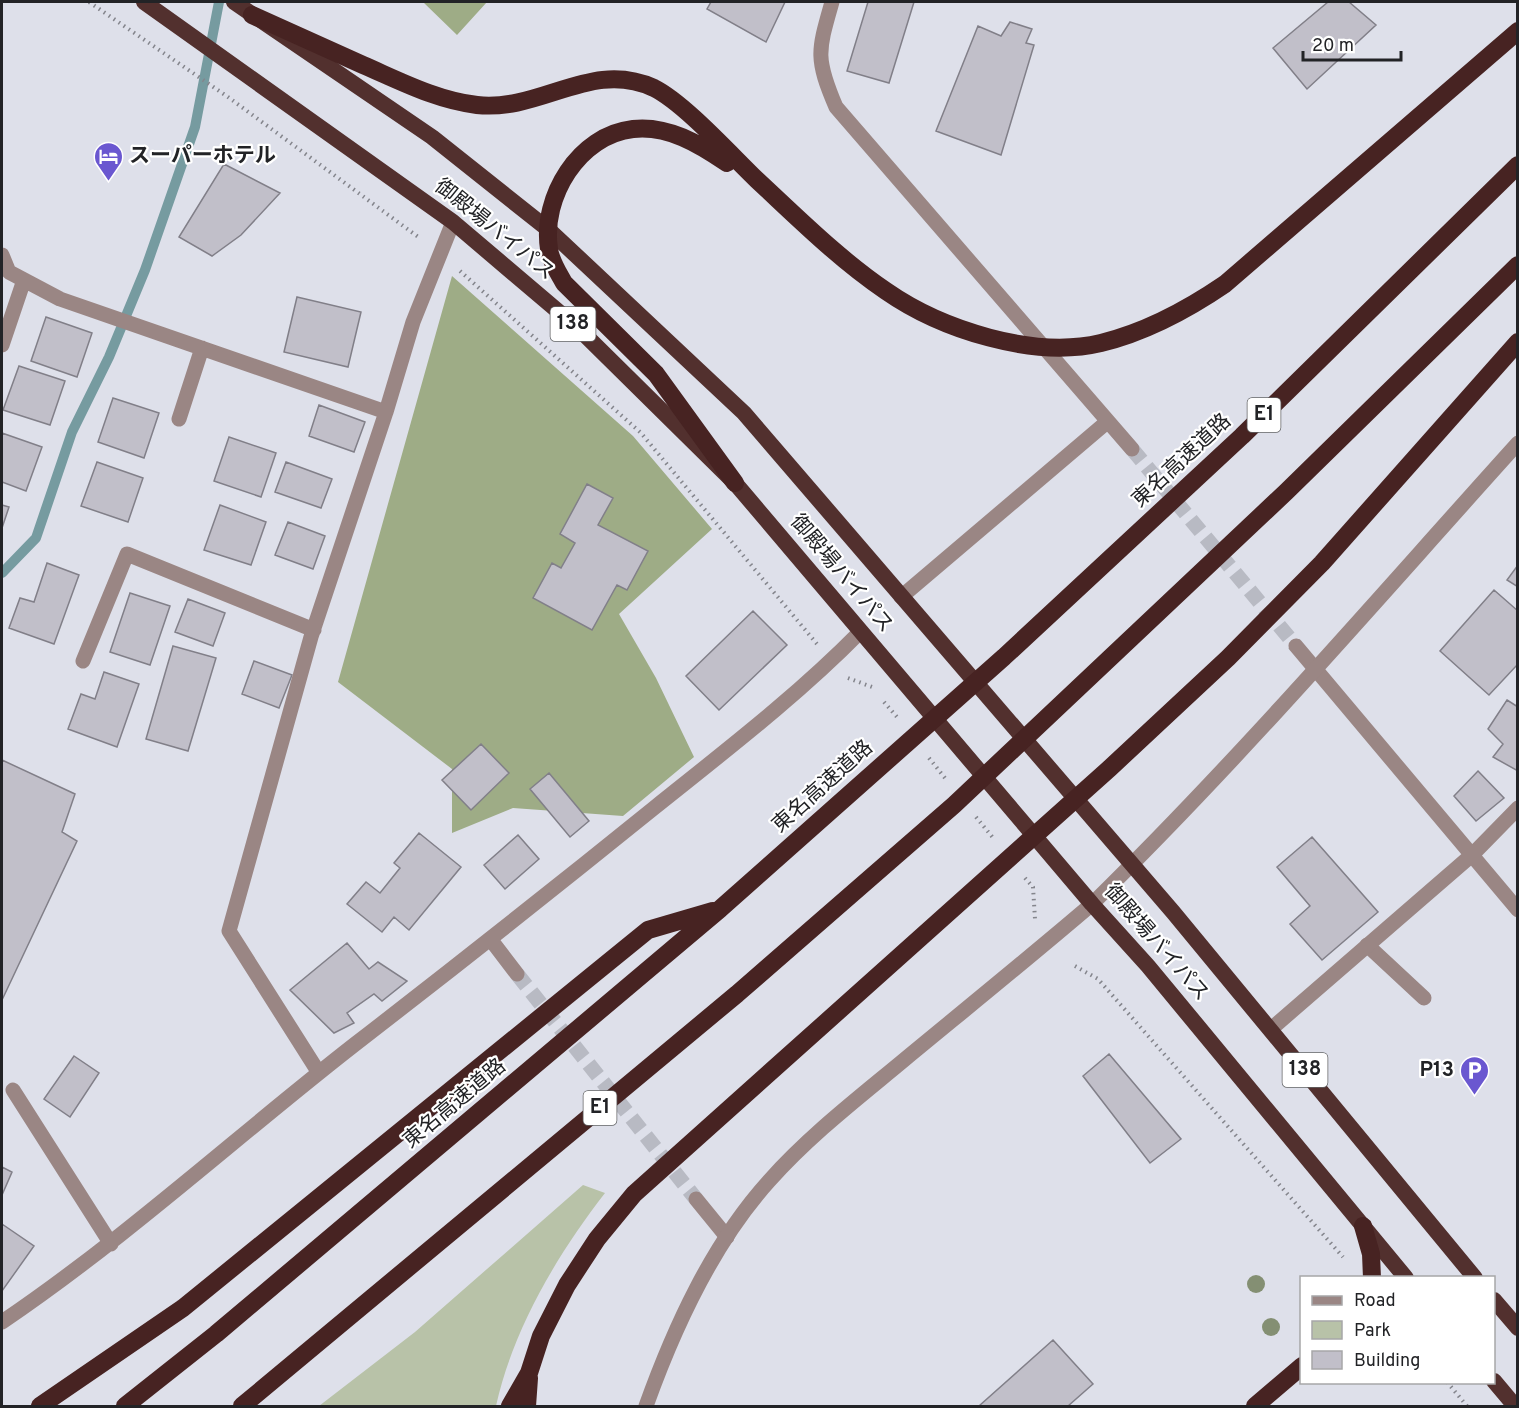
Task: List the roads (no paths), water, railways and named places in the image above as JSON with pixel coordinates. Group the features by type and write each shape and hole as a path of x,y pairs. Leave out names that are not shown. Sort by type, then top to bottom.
{"highway":[{"name":"御殿場バイパス","path":"144,2 453,222 579,329 735,483 1092,904 1148,966 1404,1276"},
{"name":"御殿場バイパス","path":"234,2 432,137 549,230 744,414 1271,1029 1473,1276"},
{"path":"252,15 413,87 459,102 506,105 528,102 592,81 614,78 636,82 655,89 672,100 820,239 888,292 920,312 956,328 992,339 1066,347 1098,344 1128,336 1195,304 1225,284 1518,31"},
{"path":"735,483 656,374 564,283 554,266 549,249 549,230 560,189 580,154 597,140 633,129 671,133 689,140 777,198"},
{"name":"東名高速道路","path":"125,1407 216,1334 720,909 1004,657 1242,436 1518,165"},
{"name":"E1","path":"242,1407 737,994 954,805 1053,714 1277,500 1518,265"},
{"path":"510,1407 529,1373 541,1336 567,1285 597,1239 634,1194 1110,768 1228,658 1322,563 1518,342"},
{"path":"40,1407 183,1308 648,930 720,909"},
{"path":"1363,1226 1371,1254 1372,1276"},
{"path":"1495,1301 1518,1328"},
{"path":"1255,1407 1300,1368"},
{"path":"527,1407 529,1373"},
{"path":"1495,1382 1515,1407"}],"street":[{"path":"832,2 820,43 821,73 836,107 1132,449"},
{"path":"319,1073 229,931 314,630 386,412 413,322 453,222"},
{"path":"2,255 9,272 60,300 386,412"},
{"path":"2,345 24,280"},
{"path":"179,419 202,348"},
{"path":"901,597 1107,422"},
{"path":"646,1407 662,1362 726,1237 768,1182 819,1131 1092,904 1132,866 1316,668 1518,443"},
{"path":"83,660 127,554 314,630"},
{"path":"2,1322 111,1244 319,1073 491,940 808,684 861,632"},
{"path":"1296,646 1518,910"},
{"path":"1271,1029 1473,854 1518,808"},
{"path":"491,940 517,974"},
{"path":"1367,945 1424,998"},
{"path":"13,1090 111,1244"},
{"path":"696,1198 726,1237"}],"waterway":[{"path":"2,573 36,538 72,432 109,357 145,270 195,127 219,2"}],"tunnel":[{"path":"1132,449 1296,646"},
{"path":"517,974 696,1199"}],"place":[{"name":"スーパーホテル","path":"108,182"},
{"name":"P13","path":"1475,1096"}]}
